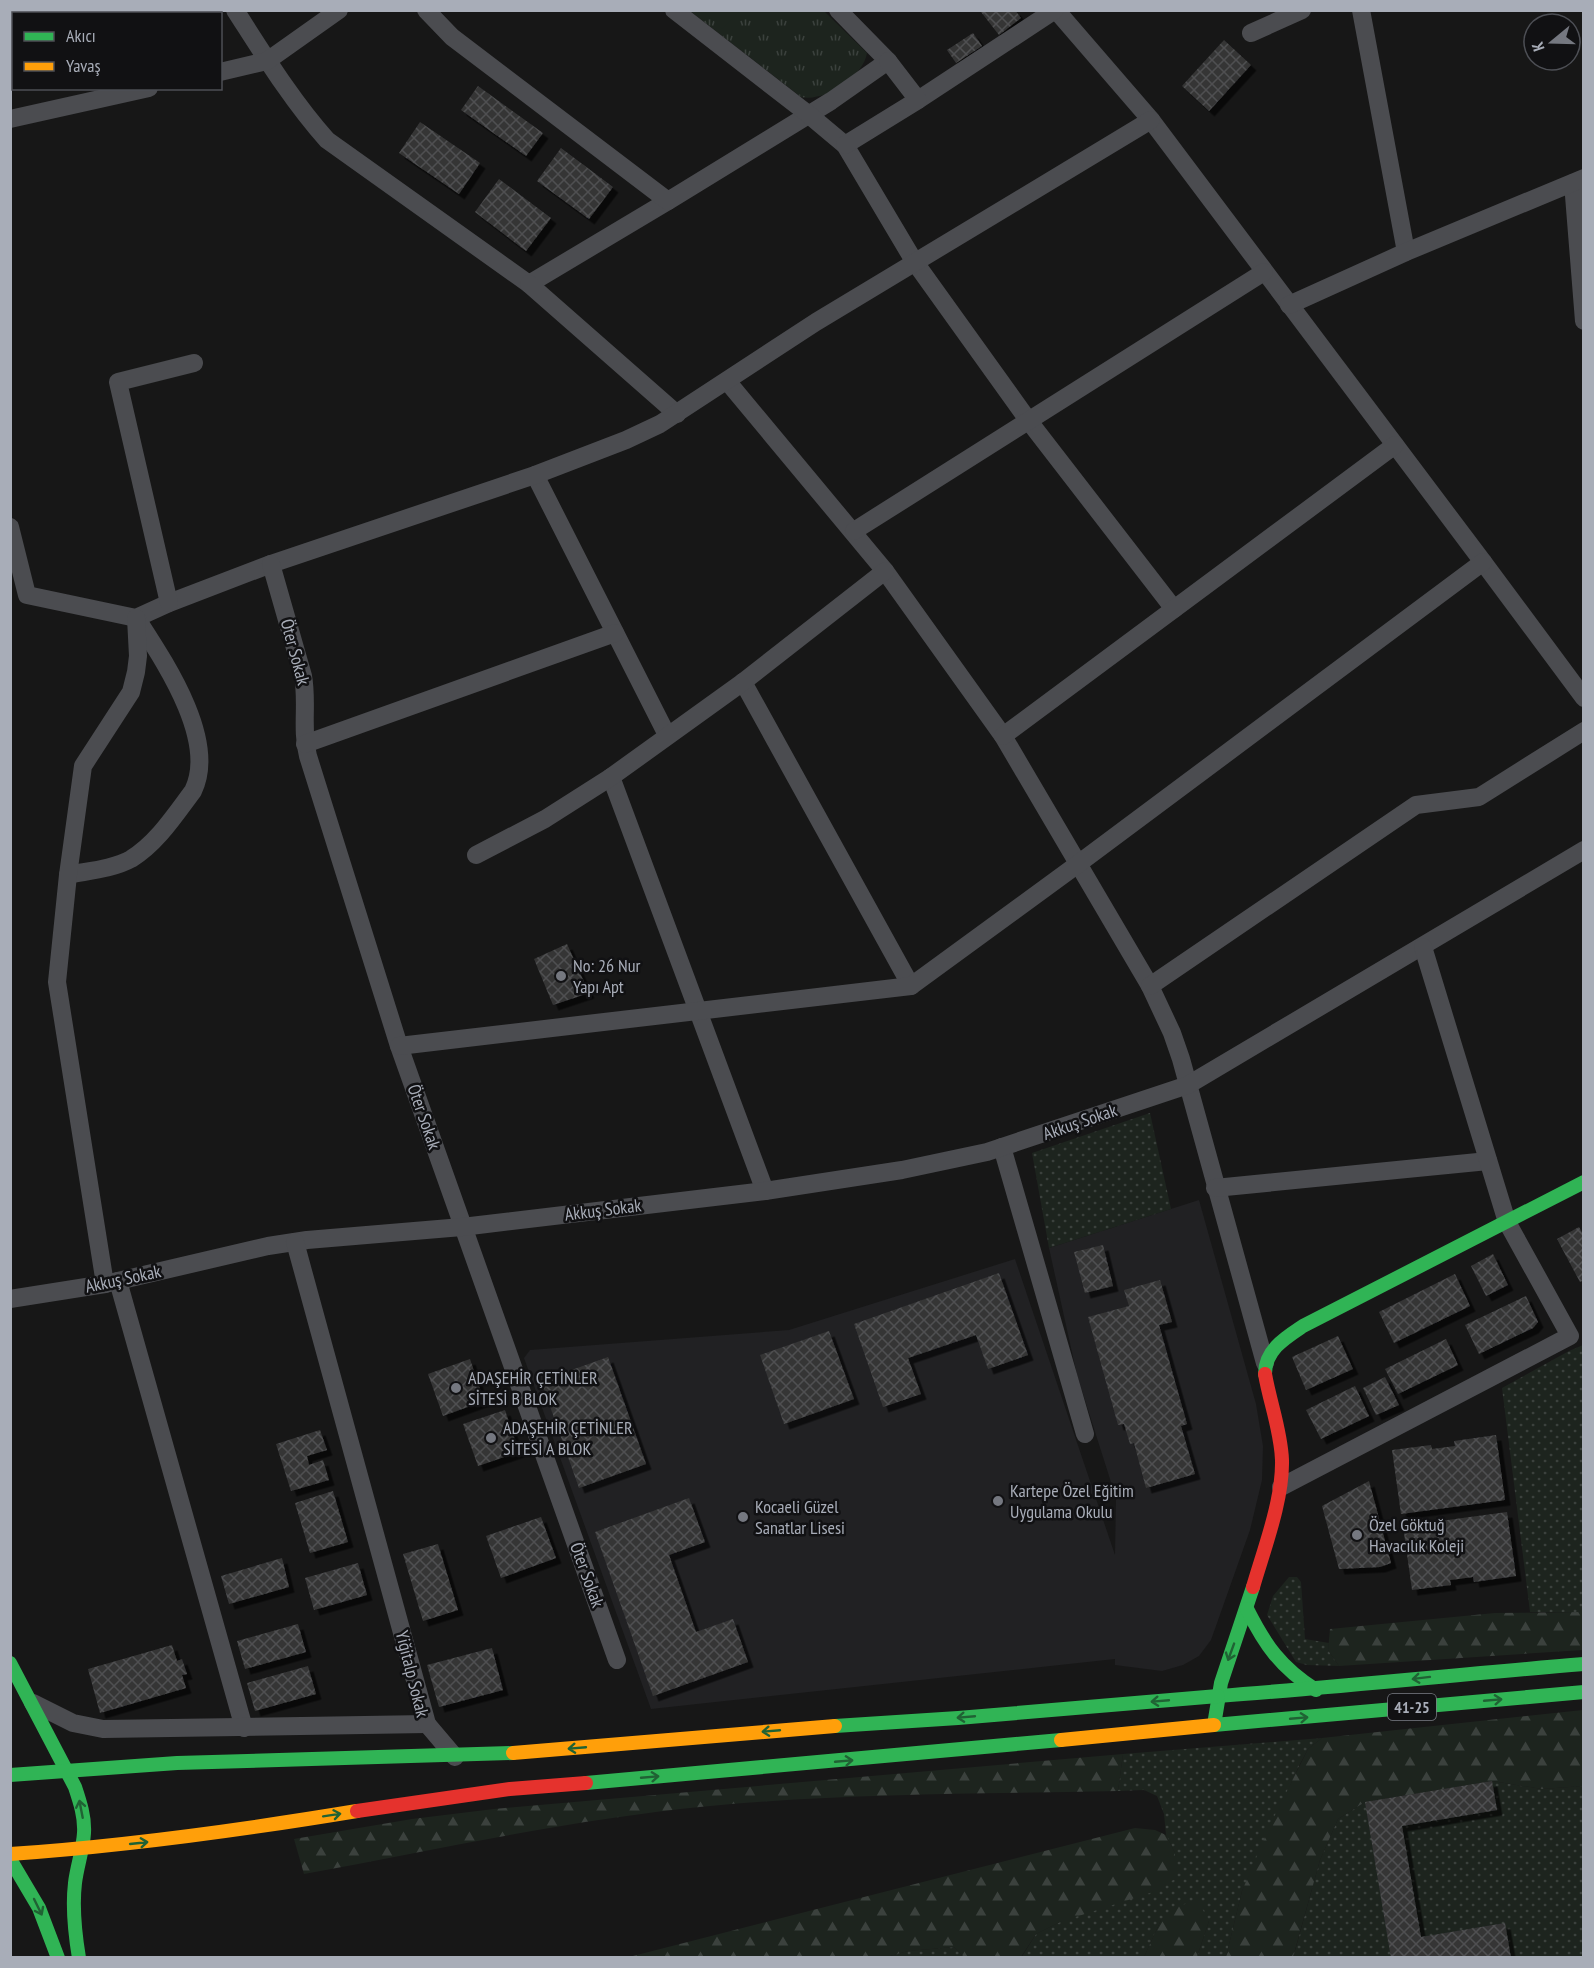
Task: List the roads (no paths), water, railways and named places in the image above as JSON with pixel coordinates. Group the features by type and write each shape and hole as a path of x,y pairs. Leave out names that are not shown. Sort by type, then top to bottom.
{"main road":[{"path":"1214,1725 1218,1696 1227,1662 1247,1609 1281,1487 1280,1435 1265,1375 1265,1363 1278,1344 1303,1326 1584,1182"},
{"path":"1247,1609 1249,1640"},
{"path":"1247,1609 1258,1632 1278,1662 1295,1678 1316,1690"},
{"path":"10,1663 75,1787 82,1809 84,1834 80,1849 74,1903 79,1958"},
{"name":"41-25","path":"66,1771 188,1763 455,1757 1316,1690 1430,1677 1584,1664"},
{"path":"1241,1723 1246,1680"},
{"name":"41-25","path":"80,1849 233,1832 387,1806 510,1789 865,1759 1584,1692"},
{"path":"10,1775 66,1771"},
{"path":"10,1854 80,1849"},
{"path":"10,1859 39,1908 58,1958"}],"street":[{"path":"236,10 267,61 327,140 529,284 677,414"},
{"path":"222,72 267,61 339,10"},
{"path":"426,10 452,37 668,201"},
{"path":"674,10 808,114 844,145 914,261 1028,420 1174,609"},
{"path":"838,10 888,61 918,100"},
{"path":"844,145 1056,10 1151,120 1584,698"},
{"path":"1251,33 1302,10"},
{"path":"1361,10 1406,252"},
{"path":"529,284 831,101 888,61"},
{"path":"10,119 140,90"},
{"path":"10,527 19,598 136,618 271,564 535,475 626,440 677,414 806,328 914,261 1151,120"},
{"path":"1289,305 1406,252 1578,180 1584,321"},
{"path":"854,531 1264,272"},
{"path":"169,603 118,382 194,363"},
{"path":"727,381 854,531 1003,736 1150,986 1172,1034 1188,1085 1265,1363"},
{"path":"1003,736 1395,446"},
{"path":"535,475 667,735"},
{"path":"399,1046 911,986 1483,562"},
{"name":"Öter Sokak","path":"271,564 303,676 306,694 305,744 399,1046 617,1660"},
{"path":"476,855 545,819 611,777 743,682 885,571"},
{"path":"136,618 138,656 136,672 127,699 83,766 68,875 57,982 112,1283 244,1728"},
{"path":"68,875 118,864 130,859 152,843 193,791 198,781 199,755 192,720 162,657 136,618"},
{"path":"305,744 615,633"},
{"path":"743,682 911,986"},
{"path":"1150,986 1416,805 1479,797 1584,731"},
{"path":"611,777 765,1191"},
{"name":"Akkuş Sokak","path":"10,1299 112,1283 295,1242 462,1227 765,1191 940,1163 1002,1147 1188,1085 1584,850"},
{"path":"1281,1487 1570,1336 1507,1222 1423,947"},
{"path":"1002,1147 1085,1434"},
{"path":"1215,1188 1488,1161"},
{"name":"Yiğitalp Sokak","path":"33,1703 73,1723 103,1729 427,1724 295,1242"},
{"path":"427,1724 455,1757"}],"place":[{"name":"No: 26 Nur Yapı Apt","path":"561,976"},
{"name":"ADAŞEHİR ÇETİNLER SİTESİ B BLOK","path":"456,1388"},
{"name":"ADAŞEHİR ÇETİNLER SİTESİ A BLOK","path":"491,1438"},
{"name":"Kartepe Özel Eğitim Uygulama Okulu","path":"998,1501"},
{"name":"Kocaeli Güzel Sanatlar Lisesi","path":"743,1517"},
{"name":"Özel Göktuğ Havacılık Koleji","path":"1357,1535"}]}
